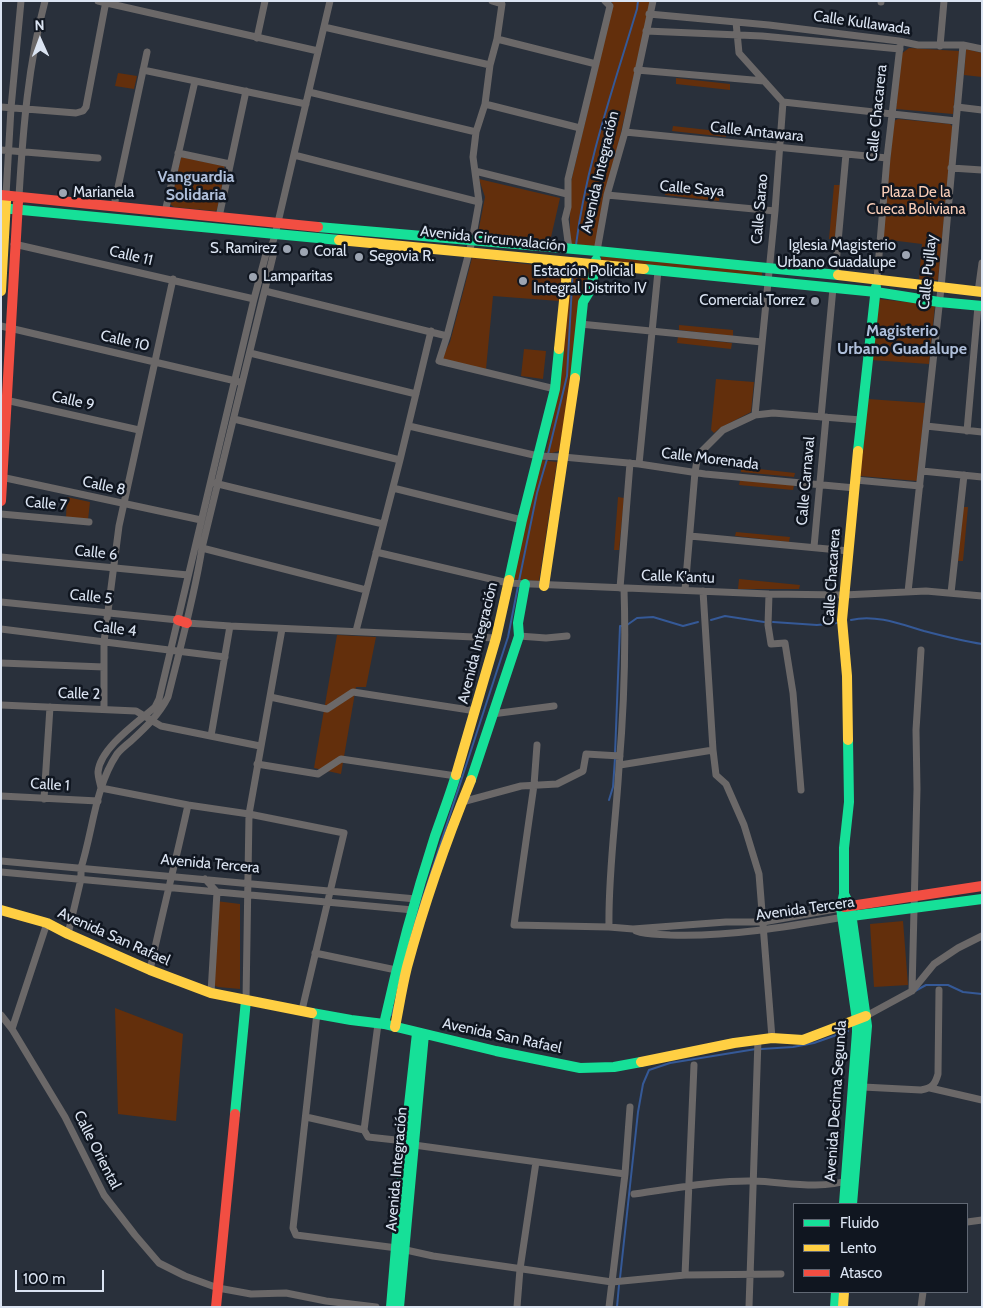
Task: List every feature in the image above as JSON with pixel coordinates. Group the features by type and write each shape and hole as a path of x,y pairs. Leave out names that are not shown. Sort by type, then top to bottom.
{"main road":[{"name":"Avenida Circunvalación","path":"4,195 277,224 597,251 877,279 980,292"},
{"path":"1,291 4,195"},
{"path":"1,500 5,400 17,244 18,196"},
{"name":"Avenida Circunvalación","path":"4,208 273,240 470,251 876,292 939,302 980,306"},
{"name":"Avenida Integración","path":"544,586 574,383 583,302 591,289 597,251"},
{"name":"Avenida Integración","path":"395,1027 407,968 436,873 478,763 492,714 519,636 518,584 522,520 555,389 572,262"},
{"name":"Calle Chacarera","path":"844,894 843,861 850,802 847,676 842,620 861,420 877,279"},
{"name":"Avenida Integración","path":"381,1024 416,899 476,711 496,638 518,584"},
{"name":"Avenida Tercera","path":"846,912 915,896 982,886"},
{"name":"Avenida Decima Segunda","path":"844,894 862,1018 862,1087 850,1180 844,1203"},
{"name":"Avenida Tercera","path":"846,912 915,908 982,899"},
{"name":"Avenida San Rafael","path":"1,910 47,923 150,970 211,993 381,1024 504,1053 580,1068 614,1067 734,1043 772,1038 803,1040 862,1018"},
{"path":"216,1307 246,1000"},
{"name":"Avenida Decima Segunda","path":"852,1203 850,1180 862,1018"},
{"name":"Avenida Integración","path":"399,1307 401,1249 420,1034"},
{"path":"391,1307 401,1249"},
{"path":"834,1307 836,1293"},
{"path":"843,1307 844,1293"}],"street":[{"path":"4,195 5,150 21,1"},
{"path":"256,38 265,1"},
{"path":"68,934 81,868 101,788 118,753 152,721 163,708 168,697 179,651 188,575 201,520 234,419 254,299 267,250 273,240 330,1"},
{"path":"574,250 565,219 568,207 568,179 610,6 605,1"},
{"name":"Avenida Integración","path":"597,251 607,195 625,132 653,1"},
{"path":"940,46 944,1"},
{"path":"18,196 24,109 43,2"},
{"path":"1,107 76,113 83,111 86,106 103,2 318,52"},
{"path":"494,2 502,4 497,39 490,65 485,104 476,132 473,157 479,202 470,251 439,361 555,389"},
{"name":"Calle Kullawada","path":"650,14 736,22 900,45 962,45 982,49"},
{"path":"736,22 739,53 783,102 956,121"},
{"path":"324,27 490,65"},
{"path":"646,31 900,45"},
{"path":"497,39 596,64"},
{"name":"Calle Chacarera","path":"877,279 887,158 900,45"},
{"name":"Calle Pujllay","path":"908,592 941,288 962,45"},
{"path":"114,206 147,52"},
{"path":"143,70 306,104"},
{"path":"637,70 764,81"},
{"path":"165,212 195,81"},
{"path":"219,217 246,91"},
{"path":"309,92 476,132"},
{"name":"Calle Sarao","path":"755,415 775,211 783,102"},
{"path":"485,104 580,128"},
{"path":"957,107 982,110"},
{"name":"Calle Antawara","path":"625,132 887,158"},
{"path":"5,150 98,158"},
{"path":"178,153 230,164"},
{"path":"835,275 846,154"},
{"path":"294,155 479,202"},
{"path":"952,168 982,170"},
{"path":"475,171 567,194"},
{"name":"Calle Saya","path":"607,195 775,211"},
{"path":"101,788 98,773 106,753 155,706 159,699 171,650 198,579 220,448 239,382 250,353 274,252 273,240"},
{"name":"Calle 11","path":"2,242 254,299"},
{"path":"980,292 982,263"},
{"path":"639,464 658,271"},
{"path":"104,709 104,642 119,526 172,279"},
{"name":"Calle Carnaval","path":"814,547 833,288"},
{"path":"265,291 447,336"},
{"path":"966,431 980,306"},
{"path":"580,324 762,342"},
{"name":"Calle 10","path":"1,326 239,382"},
{"path":"356,631 409,426 431,331"},
{"path":"250,353 416,394"},
{"path":"972,365 982,366"},
{"name":"Calle 9","path":"5,400 139,430"},
{"path":"685,590 698,455 723,430 755,415 773,413 861,420"},
{"path":"234,419 400,460"},
{"name":"Calle Morenada","path":"409,426 538,456 630,463 705,474 819,484 920,486"},
{"path":"926,426 982,432"},
{"path":"609,927 609,901 620,765 625,636 622,588 630,463"},
{"path":"922,471 982,476"},
{"path":"952,593 964,475"},
{"name":"Calle 8","path":"2,478 201,520"},
{"path":"214,483 383,524"},
{"path":"393,488 522,520"},
{"name":"Calle 7","path":"1,514 89,522"},
{"path":"690,536 849,551"},
{"path":"202,548 366,590"},
{"name":"Calle K'antu","path":"376,552 518,584 544,586 769,594 844,595 908,592 982,596"},
{"name":"Calle 6","path":"1,557 188,575"},
{"path":"703,592 716,775 726,784 744,825 758,874 772,1038"},
{"path":"769,594 768,625 771,644 785,643 793,693 802,790"},
{"name":"Calle 5","path":"1,602 230,626 496,638"},
{"path":"211,736 230,626"},
{"path":"246,1000 249,814 282,628"},
{"name":"Calle 4","path":"1,629 225,657"},
{"path":"519,636 546,638 567,636"},
{"path":"912,991 917,789 916,730 921,650"},
{"path":"1,663 104,667"},
{"path":"270,698 327,709 353,692 476,711"},
{"name":"Calle 2","path":"1,705 136,711 152,721"},
{"path":"492,714 554,706"},
{"path":"44,799 50,707"},
{"path":"152,721 160,726 260,746"},
{"path":"534,785 537,745"},
{"path":"620,765 713,750"},
{"path":"462,802 521,786 557,784 583,771 586,754 620,756"},
{"path":"257,764 318,774 341,759 456,776"},
{"name":"Avenida Tercera","path":"534,785 514,926 609,927 633,930 726,922 763,922 846,912"},
{"path":"101,788 344,833 302,1010"},
{"name":"Calle 1","path":"1,796 98,801"},
{"path":"150,970 188,804"},
{"name":"Avenida Tercera","path":"1,861 416,899"},
{"name":"Avenida Tercera","path":"1,872 413,910"},
{"path":"205,879 217,892 211,993"},
{"name":"Avenida Tercera","path":"633,930 644,934 687,936 762,931 846,912"},
{"path":"12,1029 47,923"},
{"name":"Avenida San Rafael","path":"862,1018 912,991 934,964 958,948 982,936"},
{"path":"315,952 396,970"},
{"path":"930,1088 935,1084 938,1074 940,990"},
{"path":"317,1013 294,1228 296,1235 401,1249 612,1282 685,1275 751,1276 781,1274"},
{"name":"Calle Oriental","path":"1,1015 12,1029 65,1117 104,1195 160,1263 185,1276 218,1288 251,1294 286,1294 376,1307"},
{"path":"381,1024 364,1130 368,1137 625,1174"},
{"path":"749,1307 758,1040"},
{"path":"685,1275 694,1065"},
{"path":"862,1087 921,1090 930,1088 982,1100"},
{"path":"609,1307 625,1174 630,1107"},
{"path":"306,1117 364,1130"},
{"path":"517,1307 520,1269 536,1162"},
{"path":"634,1194 690,1186 753,1181 814,1185 850,1180"},
{"path":"968,1222 982,1220"},
{"path":"921,1307 923,1293"}],"green space":[{"path":"611,1 651,1 595,246 570,244 570,186 613,4"},
{"path":"909,48 959,51 953,114 896,109 901,54"},
{"path":"966,49 982,53 982,77 964,75"},
{"path":"118,73 137,76 134,89 115,86"},
{"path":"676,78 730,84 730,90 676,84"},
{"name":"Plaza De la Cueca Boliviana","path":"898,119 950,124 953,127 938,280 919,279 922,244 882,239 894,121"},
{"path":"673,126 726,132 726,137 672,131"},
{"path":"181,157 224,166 225,170 217,210 174,207 170,204"},
{"path":"479,179 560,198 549,246 477,238 485,197"},
{"path":"834,185 840,185 835,239 829,239"},
{"path":"666,189 720,195 719,201 665,195"},
{"path":"602,255 762,271 762,278 602,262 600,260"},
{"path":"472,258 562,268 559,301 493,296 486,369 440,361 450,342"},
{"path":"570,267 592,269 588,286 579,299 571,378 559,451 552,453 546,452 559,390"},
{"path":"878,299 935,305 929,364 871,360"},
{"path":"679,325 733,330 733,336 679,330"},
{"path":"678,337 732,343 731,349 677,343"},
{"path":"524,349 546,351 543,379 521,376"},
{"path":"716,379 754,382 751,412 714,433 711,430"},
{"path":"868,399 925,403 917,481 860,476"},
{"path":"540,460 557,462 539,581 512,579"},
{"path":"741,467 795,473 794,477 741,472"},
{"path":"740,480 794,485 793,490 739,485"},
{"path":"67,497 90,502 88,520 66,517"},
{"path":"618,497 624,498 619,550 614,550"},
{"path":"963,507 968,507 963,561 958,561"},
{"path":"736,532 790,537 789,542 735,536"},
{"path":"739,579 800,585 799,589 738,589"},
{"path":"337,635 376,637 366,687 356,687 341,774 314,768"},
{"path":"216,901 240,904 240,989 218,987 211,984"},
{"path":"903,921 908,985 874,987 870,924"},
{"path":"115,1008 183,1034 176,1121 118,1114"}],"waterway":[{"path":"576,245 594,155 638,1"},
{"path":"548,454 567,376 573,267"},
{"path":"519,581 537,493 547,459"},
{"path":"410,937 508,637 518,586"},
{"path":"711,620 725,616 764,622"},
{"path":"627,625 637,618 653,617 683,626 698,622"},
{"path":"851,620 860,618 879,619 945,637 982,644"},
{"path":"773,622 817,625 837,623"},
{"path":"615,754 620,626 623,626"},
{"path":"609,800 613,787 615,758"},
{"path":"915,991 926,985 948,985 963,992 982,994"},
{"path":"392,1015 394,1007"},
{"path":"761,1049 793,1047 814,1043 848,1031"},
{"path":"620,1278 638,1112 643,1084 649,1070 670,1063 756,1049"},
{"path":"617,1307 619,1285"}],"traffic: fast":[{"path":"1,208 339,240"},
{"path":"318,227 597,251 838,275"},
{"path":"575,378 583,302 591,289 596,260"},
{"path":"644,269 876,292 939,302 982,306"},
{"path":"858,451 876,287"},
{"path":"509,580 555,389 559,349"},
{"path":"471,780 519,636 518,623 525,584"},
{"path":"844,1203 857,1032 857,1020 841,908 844,894 844,848 849,802 848,740"},
{"path":"384,1024 414,906 456,775"},
{"path":"844,894 850,906 867,1026 852,1203"},
{"path":"844,917 982,899"},
{"path":"235,1114 246,1000"},
{"path":"312,1013 384,1024 496,1051 580,1068 614,1067 641,1062"},
{"path":"391,1307 405,1141 417,1033"},
{"path":"399,1307 424,1034"},
{"path":"835,1307 836,1293"}],"traffic: slow":[{"path":"1,291 6,201"},
{"path":"339,240 644,269"},
{"path":"559,349 568,262"},
{"path":"838,275 982,292"},
{"path":"544,586 575,378"},
{"path":"848,740 847,676 842,620 858,451"},
{"path":"456,775 496,638 509,580"},
{"path":"395,1027 407,967 428,896 471,780"},
{"path":"1,910 47,923 150,970 211,993 312,1013"},
{"path":"641,1062 734,1043 772,1038 803,1040 866,1016"},
{"path":"843,1307 844,1293"}],"traffic: jam":[{"path":"1,195 318,227"},
{"path":"1,501 18,202"},
{"path":"178,620 187,623"},
{"path":"844,907 982,886"},
{"path":"216,1307 235,1114"}],"place":[{"name":"Marianela","path":"63,193"},
{"name":"S. Ramirez","path":"287,249"},
{"name":"Coral","path":"304,252"},
{"name":"Iglesia Magisterio Urbano Guadalupe","path":"906,255"},
{"name":"Segovia R.","path":"359,257"},
{"name":"Lamparitas","path":"253,277"},
{"name":"Estación Policial Integral Distrito IV","path":"523,281"},
{"name":"Comercial Torrez","path":"815,301"}],"district":[{"name":"Vanguardia Solidaria","path":"196,186"},
{"name":"Magisterio Urbano Guadalupe","path":"902,340"}]}
